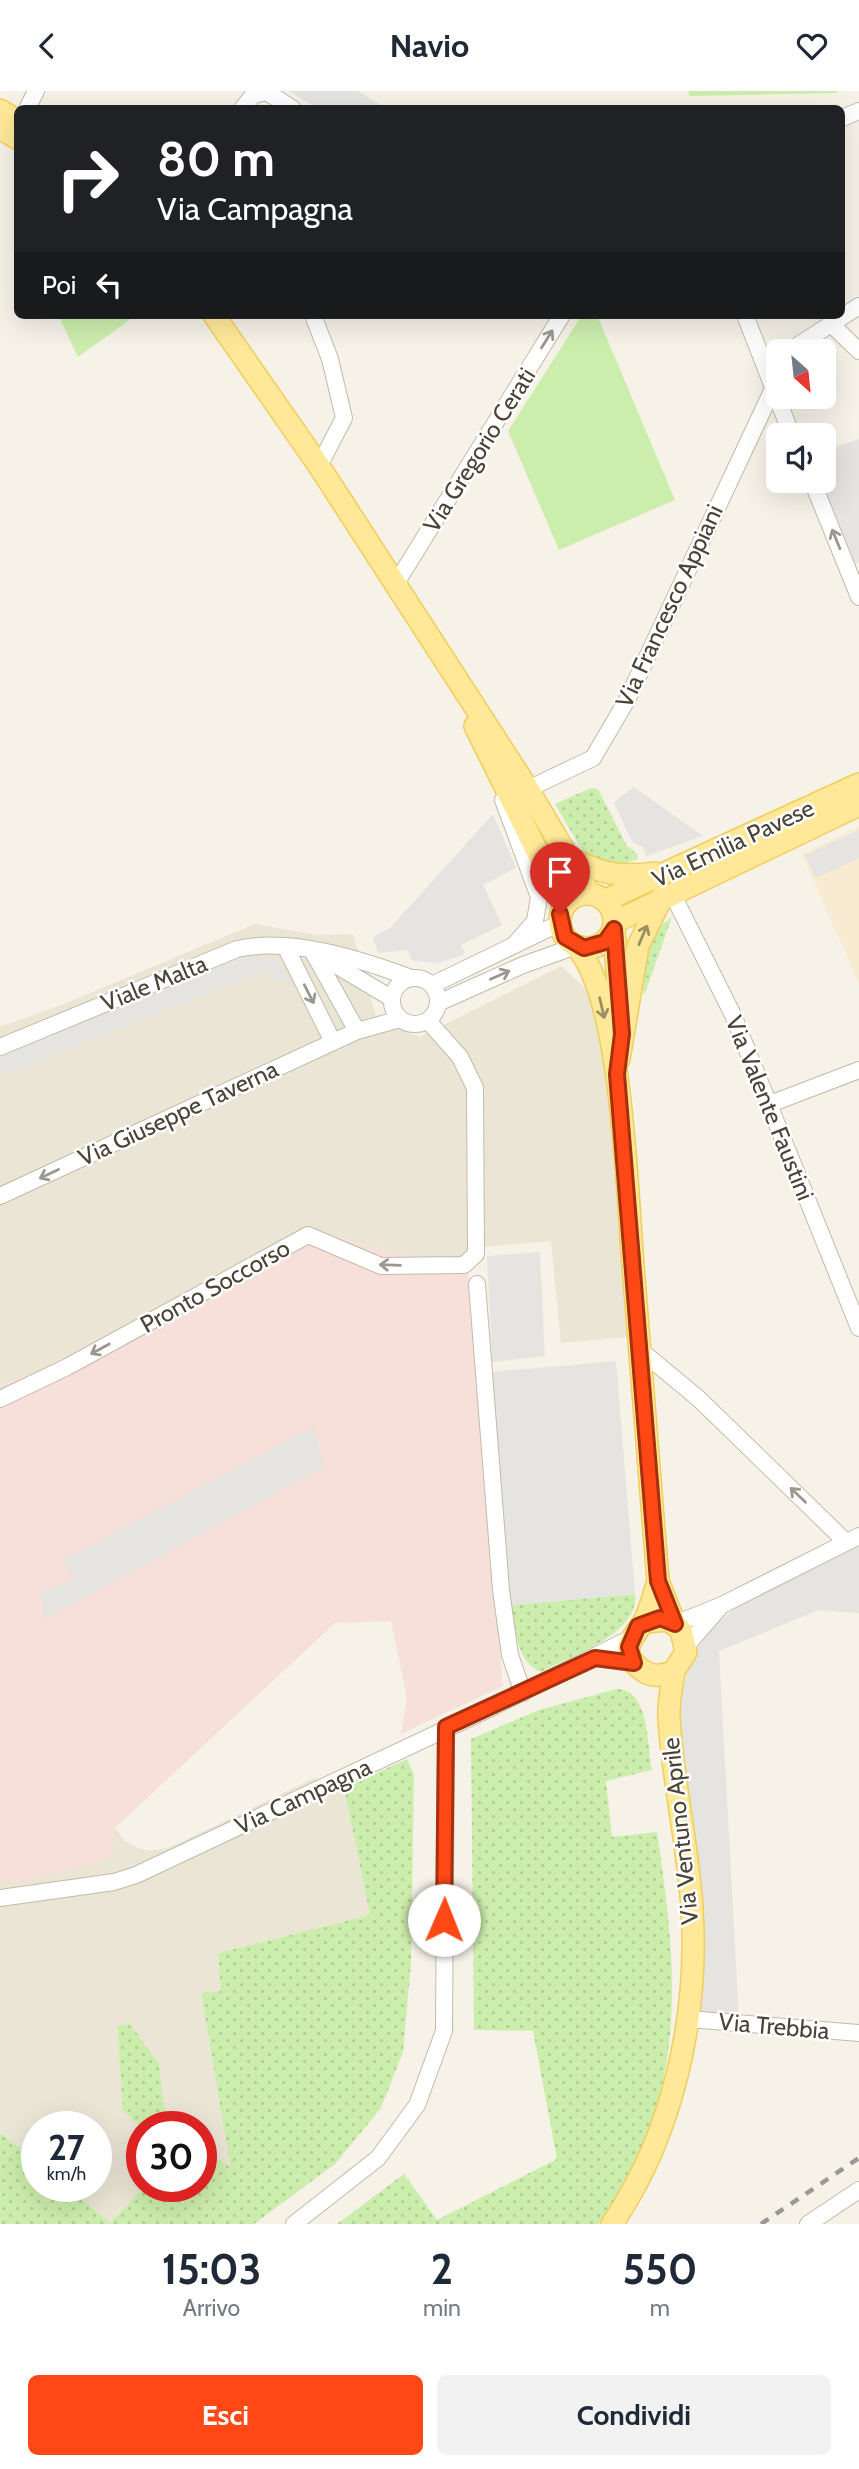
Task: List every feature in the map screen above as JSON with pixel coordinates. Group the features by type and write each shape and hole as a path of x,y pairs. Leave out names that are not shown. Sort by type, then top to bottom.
{"main road":[{"path":"0,110 13,130"},
{"path":"217,319 319,466 528,789 570,859 614,914 622,1034"},
{"path":"453,676 562,914 565,937 576,946 599,946 614,926"},
{"name":"Via Emilia Pavese","path":"597,896 673,871 859,784"},
{"name":"Via Emilia Pavese","path":"614,926 667,895 859,805"},
{"path":"570,859 600,873 619,876 673,871"},
{"path":"617,1074 638,946 667,895"},
{"path":"562,914 575,896 597,896"},
{"name":"Via Ventuno Aprile","path":"576,946 586,957 596,981 617,1074 658,1581 675,1624 681,1630 687,1645 684,1660 674,1671 668,1716 692,1910 689,2019 671,2095 657,2137 643,2171 611,2224"},
{"name":"Via Ventuno Aprile","path":"658,1581 629,1647 668,1716"},
{"path":"638,1630 660,1618 675,1624"},
{"path":"641,1668 656,1676 674,1671"}],"street":[{"path":"245,105 253,96 267,92 287,105"},
{"path":"315,319 330,359 344,418 319,466"},
{"name":"Via Gregorio Cerati","path":"395,585 560,319"},
{"path":"747,319 766,361"},
{"path":"807,339 837,319"},
{"path":"830,323 859,351"},
{"name":"Via Francesco Appiani","path":"528,789 593,758 627,700 766,400"},
{"path":"817,493 859,597"},
{"path":"490,761 539,897 535,921 514,945"},
{"name":"Via Valente Faustini","path":"667,895 733,1016 859,1328"},
{"path":"432,985 514,945 562,914"},
{"name":"Viale Malta","path":"0,1047 237,949 259,944 285,946 358,960 411,978"},
{"path":"285,946 333,1042"},
{"path":"438,1003 432,985 411,978 398,985 394,1008 413,1025 428,1021 438,1003 523,965 576,946"},
{"path":"313,952 357,1031"},
{"name":"Viale Malta","path":"313,952 394,1008"},
{"name":"Via Giuseppe Taverna","path":"0,1196 357,1031 394,1008"},
{"name":"Pronto Soccorso","path":"0,1399 67,1367 308,1235 381,1266 464,1265 476,1254 475,1089 467,1067 428,1021"},
{"path":"770,1104 859,1070"},
{"path":"842,1287 859,1280"},
{"path":"477,1284 501,1590 510,1655 523,1693"},
{"path":"639,1350 699,1399 853,1539 722,1605 675,1624"},
{"path":"687,1645 722,1605"},
{"name":"Via Campagna","path":"0,1898 114,1882 136,1875 595,1658 638,1630"},
{"path":"595,1658 641,1668"},
{"path":"294,2224 378,2158 417,2105 444,2031 446,1727"},
{"name":"Via Trebbia","path":"689,2019 859,2033"},
{"path":"808,2224 859,2190"}],"shaded area":[{"path":"289,91 358,91 381,105 312,105"},
{"path":"859,439 859,562 855,563 826,493 836,493 836,448"},
{"path":"634,787 703,836 646,856 643,847 632,842 614,802"},
{"path":"493,814 516,868 483,885 502,925 461,945 465,954 438,963 411,960 408,950 378,953 373,937 390,928"},
{"path":"859,827 859,984 802,854"},
{"path":"859,830 859,858 816,878 805,855"},
{"path":"255,924 317,935 353,934 377,1020 420,1037 561,966 587,990 612,1073 628,1337 561,1343 551,1241 469,1248 468,1272 304,1228 40,1370 0,1386 0,1027 64,1004"},
{"path":"254,955 278,962 297,987 260,973 0,1076 0,1054"},
{"path":"304,1228 468,1272 503,1686 401,1734 407,1698 391,1621 335,1623 115,1828 109,1859 25,1881 0,1882 0,1386 40,1369"},
{"path":"540,1252 545,1356 492,1362 487,1256"},
{"path":"616,1361 635,1594 511,1605 491,1372"},
{"path":"313,1427 325,1466 44,1620 40,1593 73,1579 63,1560"},
{"path":"859,1543 859,1613 819,1610 719,1651 739,2020 689,2019 689,1840 677,1694 682,1693 692,1655 713,1628 738,1605"},
{"path":"314,1778 344,1788 370,1915 218,1953 221,1991 201,1994 232,2169 217,2158 217,2111 166,2111 159,2063 130,2024 117,2027 123,2110 126,2113 126,2202 130,2202 110,2223 85,2202 112,2202 112,2111 21,2111 21,2149 0,2133 0,1882 25,1881 109,1859 115,1828 125,1841 138,1848 150,1851 171,1847"}],"green space":[{"path":"689,91 837,91 837,93 689,96"},
{"path":"60,319 130,319 78,357"},
{"path":"579,319 599,319 675,500 559,550 508,431"},
{"path":"591,788 598,789 627,846 637,854 638,859 621,864 607,864 595,860 578,842 555,804"},
{"path":"672,917 644,996 642,961 647,943 652,934"},
{"path":"635,1594 634,1608 627,1621 601,1642 541,1672 526,1661 518,1643 511,1605"},
{"path":"617,1689 628,1692 641,1708 652,1770 606,1781 612,1837 657,1832 670,1937 672,1987 670,2035 663,2082 649,2129 628,2176 599,2224 337,2224 404,2174 437,2220 557,2159 533,2031 474,2030 471,1739 539,1710"},
{"path":"407,1759 414,1774 411,1963 403,2052 381,2108 335,2164 254,2224 0,2224 0,2133 21,2149 21,2202 85,2202 110,2223 130,2202 217,2202 217,2158 231,2168 201,1993 221,1991 218,1953 370,1915 344,1788"},
{"path":"130,2024 159,2063 166,2111 126,2111 126,2114 123,2111 117,2026"}],"railway":[{"path":"761,2224 859,2158"}],"route":[{"path":"444,1920 446,1727 595,1658 634,1663 629,1647 638,1626 660,1618 675,1624 658,1581 617,1074 622,1034 614,929 599,946 576,946 561,930 560,914"}]}
